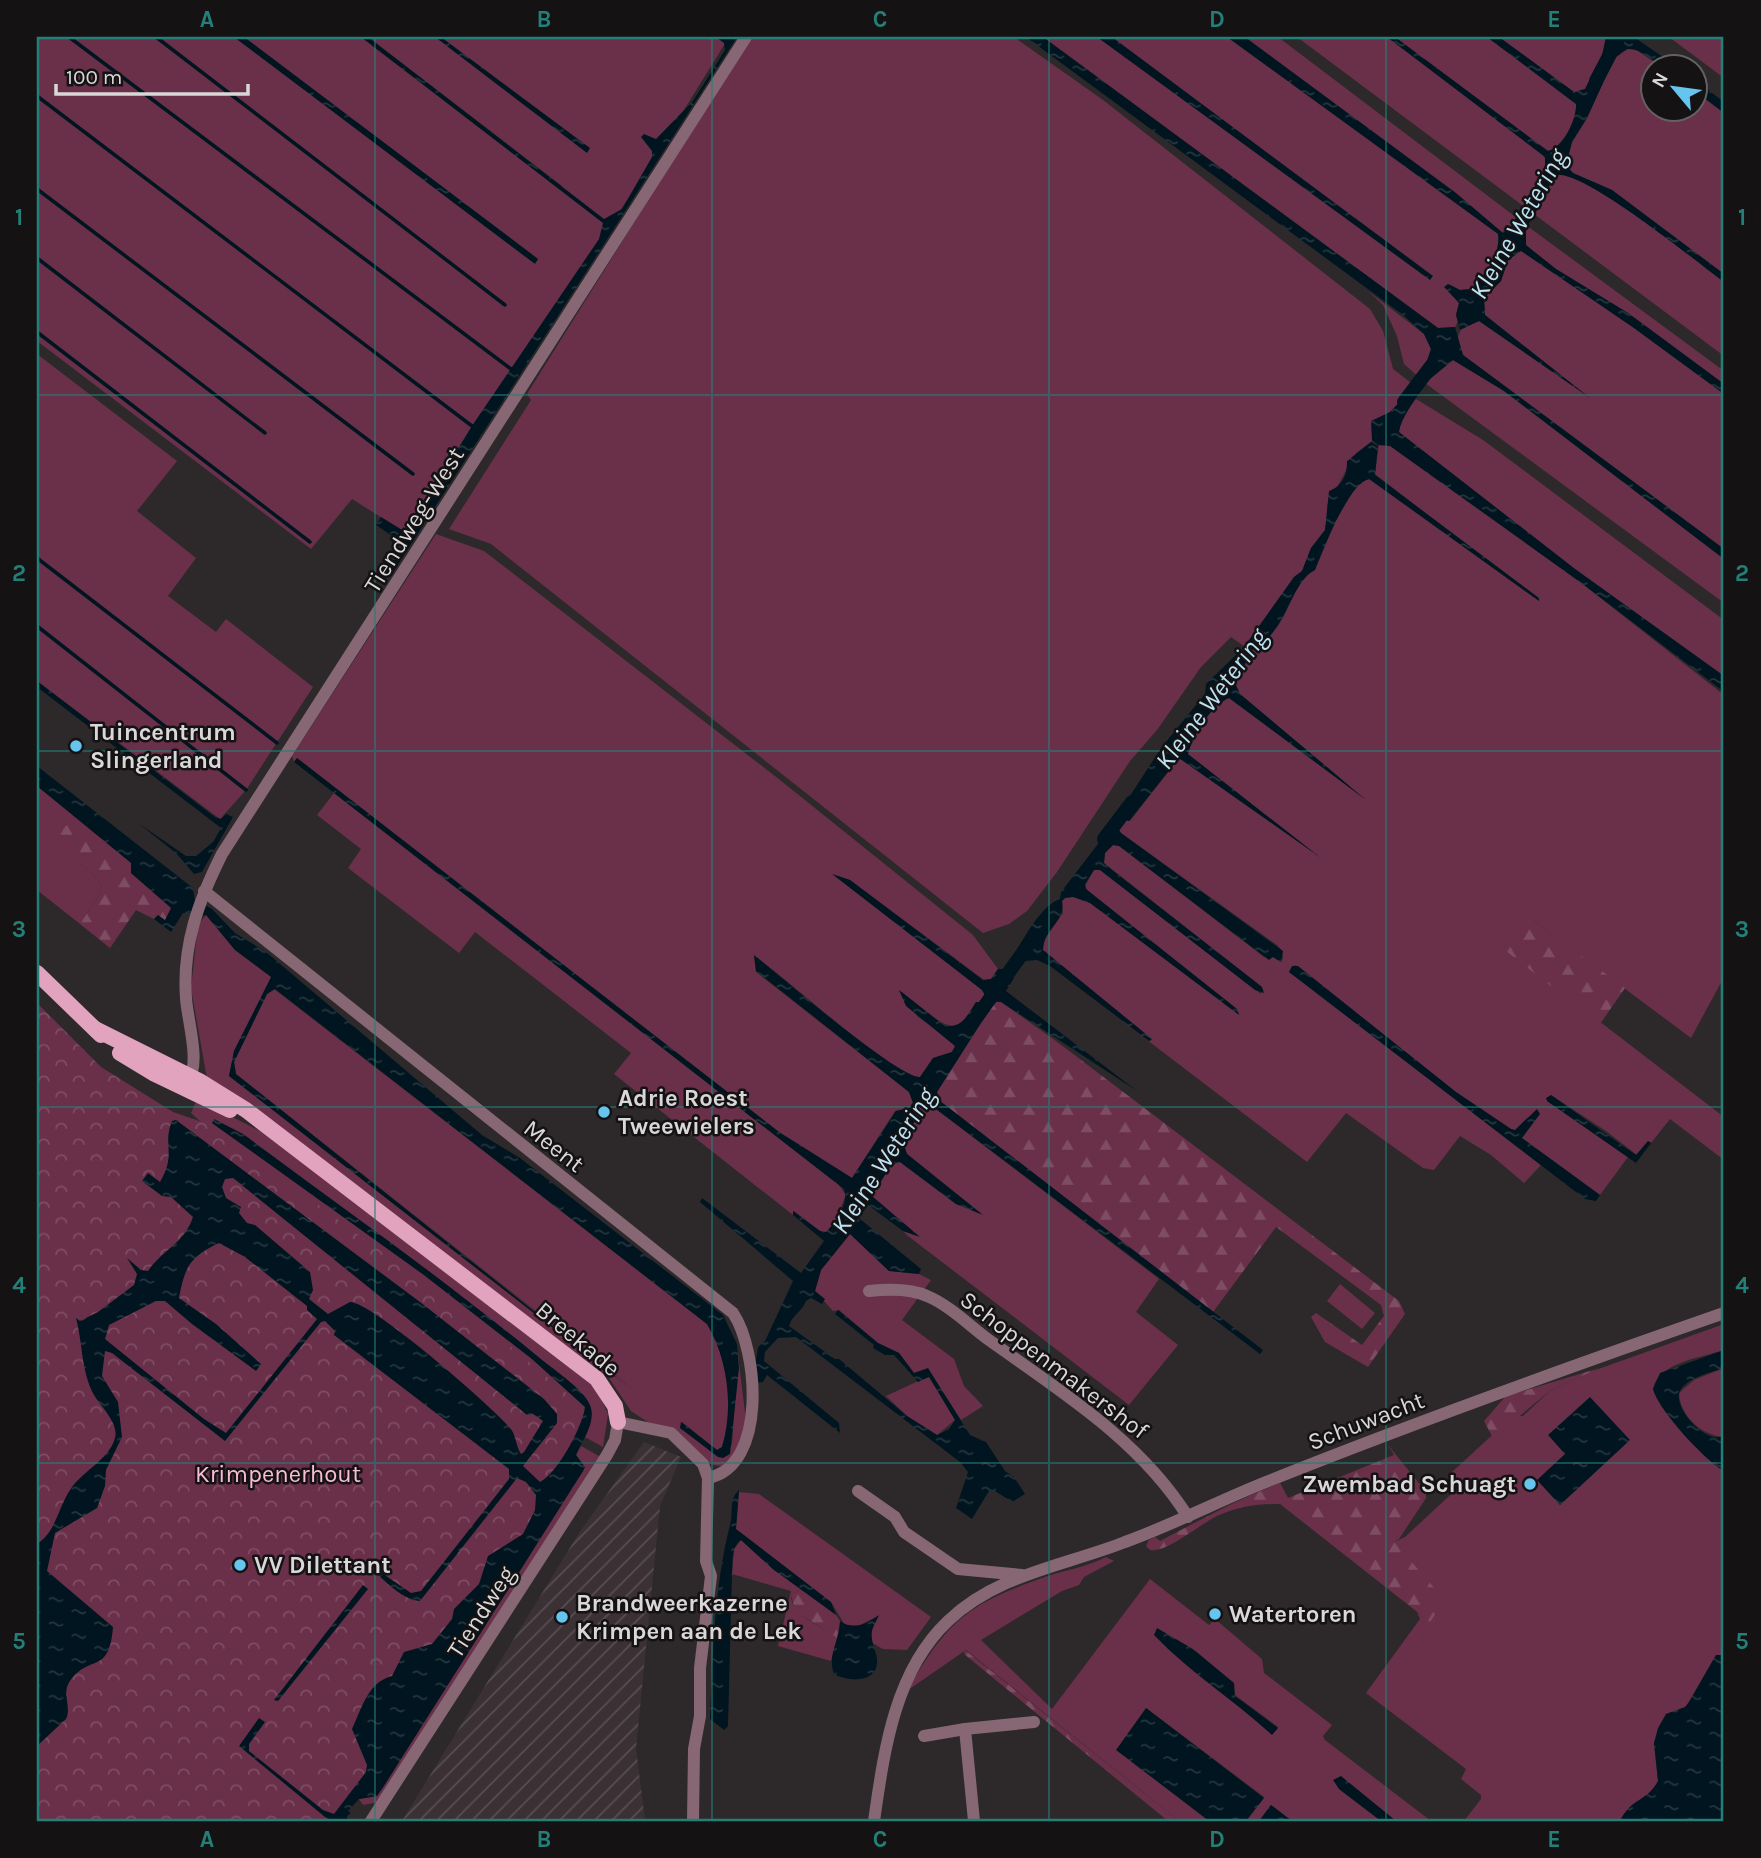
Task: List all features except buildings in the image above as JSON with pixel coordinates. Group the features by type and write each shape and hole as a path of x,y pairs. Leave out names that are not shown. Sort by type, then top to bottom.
{"main road":[{"name":"Breekade","path":"37,973 95,1029 261,1124 597,1379 615,1406 618,1422"}],"street":[{"name":"Tiendweg-West","path":"181,1079 192,1047 185,982 189,940 202,895 222,855 746,37"},
{"name":"Meent","path":"202,895 733,1313 740,1323 748,1354 751,1425 746,1448 735,1465 708,1478"},
{"name":"Schoppenmakershof","path":"869,1292 891,1289 928,1296 1077,1403 1128,1446 1154,1471 1188,1517"},
{"name":"Schuwacht","path":"874,1821 890,1727 917,1663 946,1623 985,1593 1025,1575 1123,1543 1269,1481 1497,1392 1724,1313"},
{"path":"618,1422 671,1433 703,1464 708,1478 706,1561 711,1576 700,1668 700,1716 694,1749 693,1821"},
{"name":"Tiendweg","path":"372,1821 607,1455 615,1440 618,1422"},
{"name":"Schuwacht","path":"858,1491 895,1517 904,1532 958,1569 1025,1575"},
{"path":"924,1735 1034,1722"},
{"path":"965,1729 974,1821"}],"shaded area":[{"path":"644,1442 681,1457 660,1506 636,1748 645,1821 402,1821 579,1533"}],"green space":[{"path":"37,37 234,37 535,263 538,259 244,37 361,37 562,190 562,186 368,37 729,37 637,186 472,426 406,533 352,499 311,549 37,341"},
{"path":"750,37 1014,37 1103,100 1370,309 1383,331 1393,369 1415,386 1390,412 1371,442 1356,453 1327,505 1329,512 1325,530 1311,548 1302,571 1294,577 1246,647 1261,641 1281,622 1298,587 1305,577 1315,570 1336,520 1354,490 1363,481 1370,479 1539,601 1375,474 1379,443 1390,445 1580,582 1724,695 1724,977 1691,1038 1530,918 1556,988 1724,1117 1724,1160 1670,1119 1651,1143 1648,1141 1637,1155 1551,1095 1547,1101 1628,1157 1600,1195 1522,1138 1528,1117 1515,1130 1511,1129 1456,1092 1295,965 1289,972 1541,1165 1524,1183 1491,1155 1460,1136 1434,1170 1423,1168 1346,1113 1307,1162 1050,966 1149,1041 1152,1040 1043,950 1045,937 1063,913 1062,901 1073,896 1090,903 1239,1014 1237,1009 1089,893 1085,886 1094,870 1100,870 1261,994 1262,987 1104,863 1105,853 1113,845 1119,846 1264,957 1273,957 1281,962 1282,951 1277,945 1121,833 1114,823 1110,824 1119,813 1120,818 1130,821 1179,758 1299,842 1187,754 1209,714 1229,698 1352,788 1240,694 1235,684 1245,666 1247,655 1242,652 1245,647 1231,637 1201,667 1157,730 1130,761 1057,872 1027,911 1009,924 983,933 491,544 449,529 531,400 527,394"},
{"path":"1043,37 1278,37 1521,221 1515,228 1498,233 1494,256 1471,289 1460,290 1449,284 1459,303 1456,315 1458,321 1455,327 1438,328"},
{"path":"1297,37 1387,37 1539,150 1547,161 1534,194 1540,201 1556,175 1570,177 1615,201 1666,238 1724,282 1724,356"},
{"path":"1395,37 1487,37 1576,104 1574,117 1564,139 1548,151 1538,145"},
{"path":"1499,37 1606,37 1602,56 1606,58 1635,49 1639,52 1638,122 1708,122 1708,101 1724,113 1724,274 1612,190 1573,173 1566,165 1572,142 1587,118 1608,72 1598,63 1585,89 1574,92"},
{"path":"1669,37 1724,37 1724,78 1708,66 1708,52 1689,52"},
{"path":"1526,225 1724,371 1724,384 1628,313 1556,269 1525,245"},
{"path":"1521,250 1724,394 1724,549 1463,355 1457,340 1461,329 1479,321 1571,384 1485,315 1484,298 1501,281 1508,260"},
{"path":"1368,291 1424,334 1431,349 1421,379 1404,364 1397,336 1383,305"},
{"path":"37,354 177,461 137,511 196,558 168,596 216,632 226,619 313,687 246,790 220,819 37,681"},
{"path":"1453,360 1504,391 1724,559 1724,603 1425,383"},
{"path":"1416,399 1483,440 1724,620 1724,676 1575,569 1398,432 1400,418"},
{"path":"436,534 484,551 780,780 973,935 998,969 991,979 984,980 850,880 835,875 982,990 986,998 983,1003 976,1002 964,1020 953,1026 938,1020 900,991 918,1017 945,1035 955,1046 952,1052 933,1058 920,1077 906,1073 887,1061 754,956 756,972 909,1092 913,1102 909,1108 895,1111 852,1178 779,1132 297,758 294,762 292,756"},
{"path":"37,786 76,816 50,842 92,873 101,884 99,895 80,924 37,890"},
{"path":"334,793 839,1185 846,1195 834,1224 826,1232 820,1231 794,1211 793,1215 614,1074 631,1053 475,932 459,953 348,868 361,849 317,815"},
{"path":"76,816 132,863 131,873 172,908 165,921 158,915 154,919 136,910 110,948 80,924 99,895 101,884 92,873 49,842"},
{"path":"206,915 235,950 272,977 234,1051 229,1076 634,1389 236,1074 234,1062 267,994 274,989 707,1324 720,1352 727,1384 728,1416 722,1447 717,1450 682,1422 680,1428 723,1458 732,1444 738,1355 746,1421 739,1450 722,1466 713,1465 631,1411 609,1378 327,1164 207,1079 191,988 198,925"},
{"path":"1530,918 1625,988 1600,1024 1506,951"},
{"path":"989,1001 1001,1002 1056,1041 1399,1301 1405,1314 1368,1367 1325,1342 1311,1317 1316,1313 1362,1345 1384,1316 1381,1305 1276,1227 1213,1312 940,1101 937,1092 988,1012"},
{"name":"Krimpenerhout","path":"37,1003 101,1067 173,1112 208,1124 511,1347 569,1395 586,1421 563,1476 341,1821 37,1821"},
{"path":"197,1099 262,1132 597,1389 608,1414 603,1447 585,1437 590,1420 589,1408 571,1385 435,1276 243,1134 212,1123 424,1275 532,1359 585,1407 584,1418 203,1124 191,1113"},
{"path":"932,1106 1159,1279 1136,1312 1178,1345 1129,1405 908,1236 903,1231 917,1236 871,1196 890,1166 900,1162 956,1204 980,1213 907,1154 902,1141 916,1118 914,1112 918,1107"},
{"path":"850,1234 889,1271 919,1274 931,1280 902,1320 954,1359 964,1386 983,1406 961,1420 928,1369 914,1373 899,1353 878,1343 839,1310 833,1311 815,1291 821,1270"},
{"path":"1340,1284 1375,1313 1362,1329 1327,1301"},
{"path":"1724,1324 1724,1350 1672,1367 1656,1380 1653,1389 1664,1410 1684,1434 1724,1471 1724,1655 1716,1655 1686,1707 1666,1714 1654,1743 1658,1781 1649,1793 1629,1808 1620,1821 1464,1821 1481,1799 1481,1795 1461,1779 1466,1769 1366,1693 1420,1619 1417,1612 1430,1621 1394,1542 1405,1537 1461,1485 1452,1472 1513,1416 1523,1416 1551,1390 1593,1371"},
{"path":"1600,1368 1551,1390 1493,1438 1484,1421 1506,1396"},
{"path":"1724,1368 1724,1437 1708,1433 1694,1424 1680,1402 1679,1393 1694,1380"},
{"path":"929,1376 955,1420 937,1435 907,1416 886,1396"},
{"path":"1388,1445 1426,1492 1426,1498 1399,1539 1394,1542 1445,1600 1430,1622 1280,1504 1233,1510 1217,1516 1165,1547 1150,1550 1146,1546 1149,1540 1155,1537 1160,1541 1280,1483 1288,1498 1394,1455"},
{"path":"581,1446 599,1456 379,1802 363,1805 359,1799 377,1796 583,1471 584,1467 576,1455"},
{"path":"739,1492 759,1494 931,1617 907,1650 883,1649 872,1643 871,1632 878,1616 860,1625 845,1625 831,1602 736,1529"},
{"path":"741,1540 774,1570 803,1588 791,1595 792,1602 808,1620 837,1638 831,1661 778,1646 791,1591 732,1574 734,1549"},
{"path":"1106,1557 1114,1561 1084,1577 1079,1585 1062,1591 981,1640 1052,1709 1150,1579 1209,1625 1215,1619 1262,1659 1264,1673 1332,1725 1323,1736 1325,1740 1431,1821 1396,1821 1340,1776 1339,1789 1381,1821 1292,1821 1271,1805 1259,1821 1246,1821 1264,1797 1146,1708 1171,1791 1209,1821 1179,1821 966,1650 908,1690 935,1646 963,1617 979,1606 1019,1586","holes":["1228,1695 1235,1695 1278,1727 1272,1734"]},
{"path":"803,1588 836,1615 840,1621 837,1638 795,1611 791,1595"},
{"path":"965,1650 1179,1821 1168,1821 964,1654"}],"water":[{"path":"234,37 244,37 538,259 535,264"},
{"path":"361,37 368,37 604,219 622,209 652,157 652,151 641,137 644,134 656,139 693,101 725,50 724,43 716,37 737,37 392,574 388,571 404,544 376,525 381,517 407,533 472,426 599,239 603,223"},
{"path":"435,37 441,37 590,148 587,153"},
{"path":"1026,37 1043,37 1438,328 1455,327 1463,355 1724,549 1724,559 1504,391 1453,360 1425,383 1421,379 1431,349 1424,334 1403,315"},
{"path":"1097,37 1112,37 1433,276 1430,280"},
{"path":"1227,37 1245,37 1456,193 1503,233 1521,221 1526,225 1526,245 1556,269 1628,313 1724,384 1724,394 1634,328 1521,251 1508,260 1501,281 1484,298 1485,315 1590,398 1479,321 1460,330 1456,315 1459,303 1444,287 1448,284 1460,290 1471,289 1494,257 1498,234"},
{"path":"1387,37 1395,37 1548,151 1564,139 1574,117 1576,104 1487,37 1499,37 1574,92 1585,89 1598,63 1606,65 1608,72 1587,118 1572,142 1566,165 1573,173 1612,190 1724,274 1724,282 1614,201 1570,177 1556,175 1537,206 1531,205 1545,171 1545,157"},
{"path":"1606,37 1634,37 1656,52 1627,49 1610,59 1602,56"},
{"path":"1708,90 1724,102 1724,113 1708,101"},
{"path":"1415,386 1420,389 1399,432 1575,569 1724,676 1724,692 1580,582 1390,446 1378,445 1372,440 1371,421 1390,412"},
{"path":"1371,442 1378,446 1375,475 1539,598 1539,601 1369,479 1361,484 1345,505 1315,570 1299,586 1272,634 1250,651 1245,647 1249,640 1294,577 1302,571 1311,548 1325,530 1329,491 1343,479 1347,461"},
{"path":"1239,652 1248,658 1235,683 1240,694 1366,800 1229,698 1216,707 1204,722 1188,754 1321,858 1179,758 1129,821 1120,818 1119,813 1161,748 1205,694 1206,684"},
{"path":"37,681 215,817 221,819 226,814 233,817 202,872 194,874 176,853 138,823 186,856 196,856 213,842 221,828 37,687"},
{"path":"297,758 779,1132 852,1178 896,1111 909,1108 913,1103 909,1092 756,971 754,955 864,1044 908,1073 920,1077 933,1058 952,1052 955,1046 906,1006 899,990 945,1026 960,1023 976,1002 983,1003 988,1012 937,1092 940,1101 1263,1350 1260,1354 932,1106 924,1109 918,1107 914,1112 917,1118 902,1140 907,1154 983,1215 956,1204 900,1162 893,1162 872,1196 920,1237 903,1231 868,1205 859,1218 921,1269 919,1274 889,1271 850,1234 821,1270 815,1291 825,1299 822,1304 811,1298 806,1301 789,1326 835,1359 839,1359 907,1416 937,1435 949,1429 955,1420 929,1377 918,1382 894,1355 885,1355 873,1348 874,1345 835,1314 838,1310 878,1343 899,1353 914,1373 928,1368 970,1435 986,1442 1005,1471 1014,1477 1025,1494 1012,1502 995,1491 989,1491 972,1519 956,1508 968,1472 960,1462 796,1337 778,1338 765,1352 764,1361 839,1423 840,1433 767,1375 763,1382 757,1383 753,1362 756,1361 758,1347 765,1341 793,1281 700,1202 702,1198 801,1273 824,1241 793,1215 793,1211 820,1231 826,1232 843,1207 844,1189 294,762"},
{"path":"37,766 193,888 195,902 192,913 183,913 171,932 154,919 158,915 165,920 171,908 131,873 131,863 37,786"},
{"path":"1114,823 1121,833 1283,951 1281,962 1273,957 1269,960 1119,846 1113,845 1105,853 1104,863 1262,987 1264,993 1255,990 1100,870 1094,870 1085,884 1086,889 1237,1009 1239,1015 1090,903 1073,897 1062,901 1061,915 1047,937 1043,950 1152,1039 1149,1041 1050,966 1037,960 1025,961 1022,965 1014,961 1013,956 1033,924 1046,908 1060,899 1061,892"},
{"path":"832,874 850,880 983,980 991,979 998,969 1008,969 1014,978 1006,991 1137,1091 1001,1002 989,1001 982,990"},
{"path":"203,904 212,909 235,933 266,952 482,1135 520,1158 723,1315 737,1344 739,1368 730,1454 723,1458 718,1457 680,1428 681,1422 717,1450 722,1447 728,1416 727,1384 720,1352 707,1324 275,989 267,994 234,1062 236,1074 634,1391 229,1076 234,1051 271,977 235,950 206,915 199,916"},
{"path":"1292,966 1298,966 1456,1092 1511,1129 1515,1130 1537,1109 1540,1114 1522,1138 1600,1195 1596,1201 1585,1199 1289,972"},
{"path":"1551,1095 1636,1155 1648,1141 1651,1143 1636,1163 1547,1101 1546,1098"},
{"path":"214,1119 243,1134 427,1270 574,1385 587,1399 592,1411 588,1431 576,1455 585,1467 583,1471 384,1786 377,1796 359,1799 348,1811 351,1813 347,1816 347,1821 331,1821 325,1817 239,1746 259,1718 265,1722 249,1744 249,1751 323,1810 334,1814 366,1772 367,1765 352,1729 371,1690 392,1676 404,1652 432,1644 452,1619 454,1609 479,1584 488,1556 523,1534 535,1510 536,1495 526,1482 517,1478 420,1601 408,1598 391,1587 377,1574 379,1571 411,1593 421,1591 509,1479 509,1469 334,1335 335,1331 325,1321 321,1322 225,1441 112,1353 105,1351 102,1376 118,1402 122,1437 106,1470 105,1486 97,1508 55,1533 47,1571 113,1627 111,1642 103,1658 77,1673 70,1681 66,1690 66,1719 37,1746 37,1544 48,1533 75,1483 112,1446 116,1432 90,1386 76,1318 80,1321 98,1312 134,1285 137,1274 127,1258 141,1270 148,1271 189,1226 193,1217 171,1197 162,1196 142,1181 148,1173 160,1182 165,1172 172,1121 176,1120 420,1302 544,1399 557,1414 557,1423 523,1466 540,1482 554,1470 568,1449 580,1426 585,1407 532,1359 424,1275 212,1123","holes":["233,1178 527,1415 533,1414 543,1421 524,1452 521,1454 511,1429 482,1400 382,1318 350,1302 328,1314 309,1299 313,1290 310,1272 255,1225 247,1223 239,1213 241,1207 226,1198 222,1187 225,1179","219,1243 245,1257 307,1306 307,1310 317,1319 226,1433 204,1419 105,1339 109,1325 156,1301 165,1301 256,1371 261,1364 216,1324 179,1298 190,1264 201,1253"]},
{"path":"1724,1350 1724,1368 1688,1382 1680,1391 1679,1397 1684,1412 1695,1426 1708,1435 1724,1437 1724,1471 1684,1434 1664,1410 1653,1389 1660,1373"},
{"path":"1590,1397 1630,1440 1560,1505 1537,1480 1565,1454 1548,1435"},
{"path":"739,1490 736,1529 831,1602 836,1615 774,1570 741,1540 738,1543 733,1560 728,1726 724,1730 710,1719 713,1646 717,1597 732,1502"},
{"path":"363,1585 368,1589 278,1701 274,1700"},
{"path":"879,1615 872,1634 877,1659 873,1673 862,1679 847,1679 834,1674 832,1660 840,1621 855,1626"},
{"path":"1157,1628 1193,1649 1234,1683 1235,1696 1278,1728 1272,1735 1154,1635"},
{"path":"1716,1655 1724,1655 1724,1815 1721,1821 1620,1821 1629,1808 1649,1793 1658,1781 1654,1743 1666,1714 1685,1707"},
{"path":"1146,1708 1264,1798 1246,1821 1209,1821 1116,1750"},
{"path":"1341,1776 1396,1821 1381,1821 1339,1789 1333,1780"},
{"path":"1271,1805 1292,1821 1259,1821"}],"waterway":[{"path":"69,37 511,369"},
{"path":"156,37 505,305"},
{"name":"Kleine Wetering","path":"1596,81 1619,37"},
{"path":"37,96 472,426"},
{"path":"37,189 413,474"},
{"name":"Kleine Wetering","path":"1512,238 1541,190"},
{"path":"37,258 265,433"},
{"path":"37,332 310,542"},
{"name":"Kleine Wetering","path":"1404,402 1432,365"},
{"path":"37,558 277,743"},
{"path":"37,626 246,790"},
{"name":"Kleine Wetering","path":"1104,839 1132,802"},
{"name":"Kleine Wetering","path":"976,1018 1027,947"}],"place":[{"name":"Tuincentrum Slingerland","path":"76,746"},
{"name":"Adrie Roest Tweewielers","path":"604,1112"},
{"name":"Zwembad Schuagt","path":"1530,1484"},
{"name":"VV Dilettant","path":"240,1565"},
{"name":"Watertoren","path":"1215,1614"},
{"name":"Brandweerkazerne Krimpen aan de Lek","path":"562,1617"}]}
